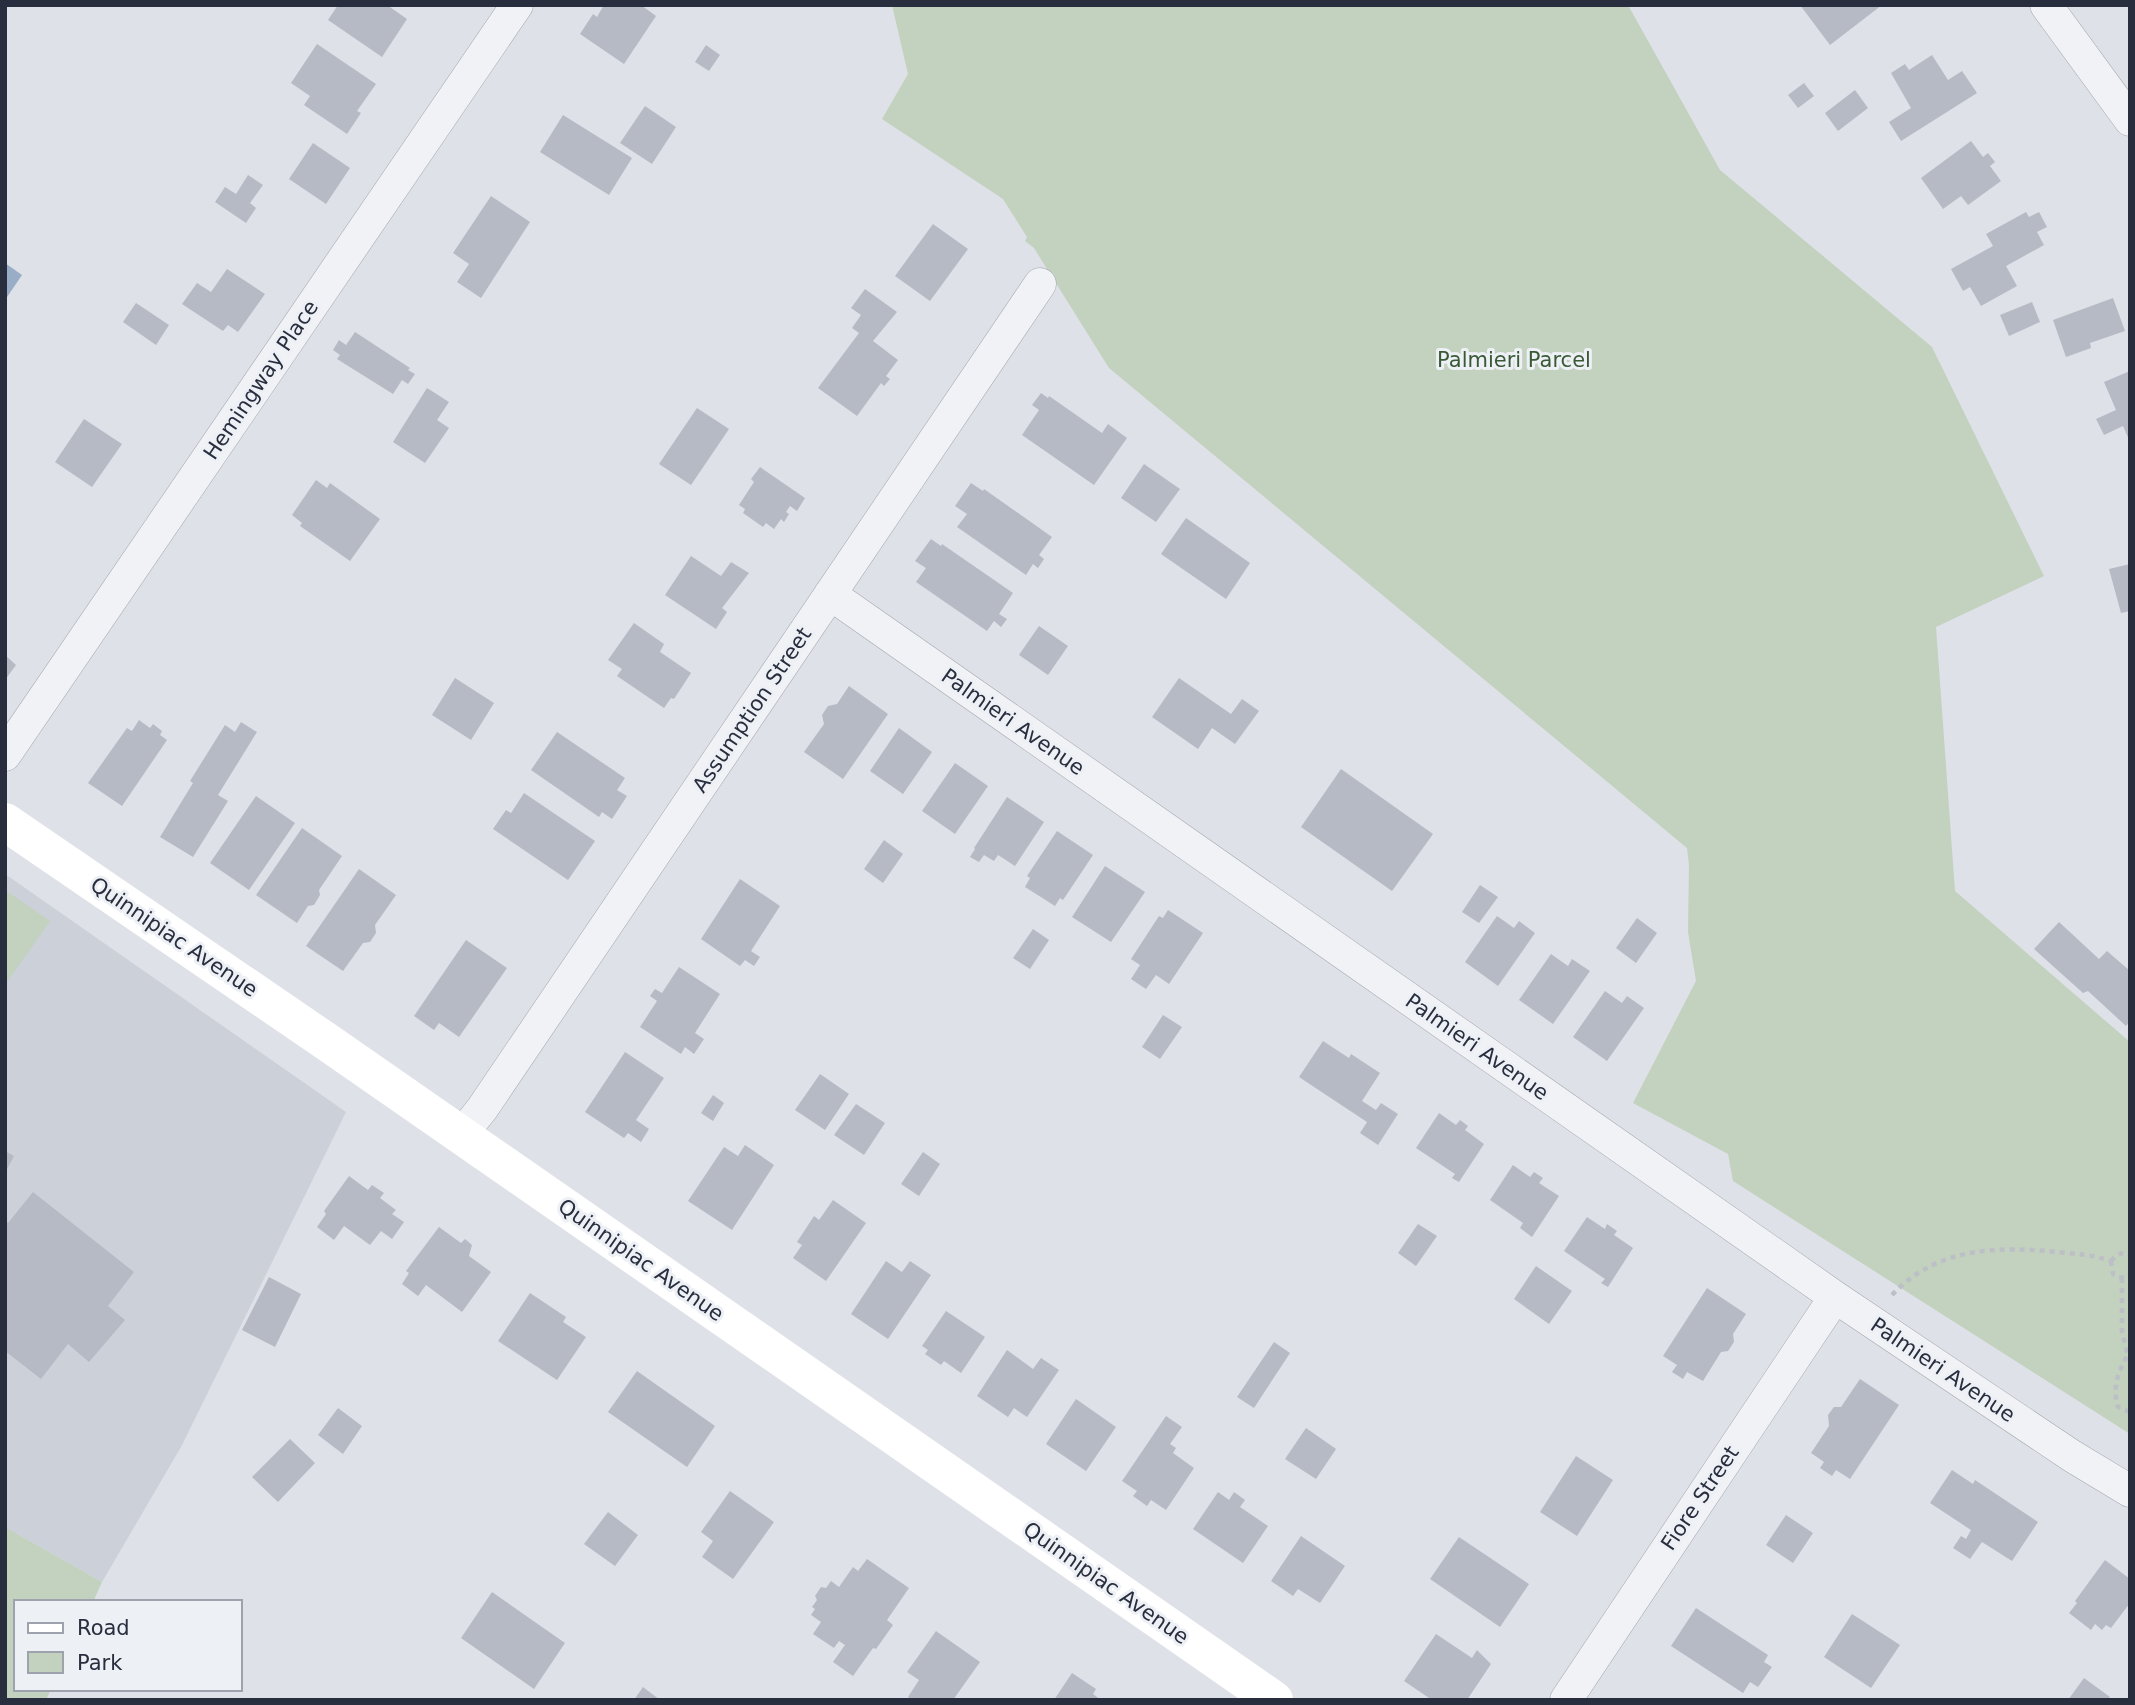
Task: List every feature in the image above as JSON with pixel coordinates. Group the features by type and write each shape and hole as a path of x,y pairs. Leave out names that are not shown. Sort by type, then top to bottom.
{"main road":[{"name":"Quinnipiac Avenue","path":"5,822 1274,1700"}],"street":[{"name":"Hemingway Place","path":"5,755 517,5"},
{"path":"2046,5 2130,120"},
{"name":"Assumption Street","path":"461,1135 482,1109 1040,284"},
{"name":"Palmieri Avenue","path":"830,594 1835,1297 2072,1456 2130,1491"},
{"name":"Fiore Street","path":"1566,1700 1835,1297"}],"path":[{"path":"1889,1297 1907,1279 1944,1260 1973,1251 2023,1249 2097,1256 2111,1261"},
{"path":"2130,1255 2116,1255 2111,1261 2113,1274 2122,1278 2130,1276"},
{"path":"2122,1278 2122,1332 2129,1355 2119,1374 2115,1397 2118,1407 2130,1412"}],"shaded area":[{"path":"5,874 346,1112 181,1447 102,1582 5,1527"}],"green space":[{"name":"Palmieri Parcel","path":"892,5 1628,5 1720,170 1932,347 2044,576 1936,627 1955,891 2130,1042 2130,1434 1733,1181 1728,1154 1633,1103 1696,981 1688,932 1687,848 1109,368 1034,248 1025,241 1027,237 1003,199 882,119 908,74"},
{"path":"5,890 50,921 5,985"},
{"path":"5,1527 102,1582 94,1600 14,1600 14,1691 50,1691 46,1700 5,1700"}],"water":[{"path":"5,263 22,275 5,300"}],"building":[{"path":"338,5 387,5 407,19 382,57 328,20"},
{"path":"604,5 641,5 656,16 624,64 580,34 593,14 597,17"},
{"path":"1800,5 1882,5 1830,45"},
{"path":"317,44 376,84 357,111 361,113 347,134 304,105 310,96 291,83"},
{"path":"706,45 720,55 709,71 695,62"},
{"path":"1932,55 1948,80 1962,71 1977,93 1901,141 1889,122 1911,108 1891,73 1905,64 1909,70"},
{"path":"1804,83 1814,96 1798,108 1788,95"},
{"path":"1855,90 1868,108 1838,131 1825,113"},
{"path":"645,106 676,127 652,164 620,143"},
{"path":"563,115 632,158 609,195 540,152"},
{"path":"1971,141 1983,157 1988,153 1995,162 1990,166 2001,181 1968,205 1961,196 1943,209 1921,178"},
{"path":"313,143 350,168 326,204 289,179"},
{"path":"248,175 263,185 250,203 256,208 246,223 215,202 225,187 236,194"},
{"path":"491,196 530,222 481,298 457,282 469,264 453,253"},
{"path":"2026,212 2029,217 2039,212 2047,227 2037,232 2044,245 2006,266 2017,286 1981,306 1970,287 1963,291 1951,269 1993,246 1986,234"},
{"path":"933,224 968,249 930,301 895,276"},
{"path":"227,269 265,294 238,332 228,325 223,331 182,304 197,283 211,292"},
{"path":"865,289 897,312 873,341 898,360 886,376 890,379 884,386 881,383 857,416 818,388 859,333 852,328 861,315 851,308"},
{"path":"2113,298 2125,331 2090,343 2091,348 2066,357 2053,320"},
{"path":"2032,302 2040,322 2009,336 2000,315"},
{"path":"136,303 169,325 156,345 123,322"},
{"path":"355,332 410,368 408,370 415,374 408,384 402,380 393,394 337,359 340,355 333,350 339,340 346,345"},
{"path":"2130,371 2130,442 2123,426 2104,435 2096,419 2116,410 2104,382"},
{"path":"427,388 449,402 437,420 449,428 425,463 393,442"},
{"path":"1041,393 1102,433 1108,424 1127,438 1094,485 1022,435 1039,410 1032,405"},
{"path":"697,408 729,429 691,485 659,464"},
{"path":"84,419 122,444 92,487 55,462"},
{"path":"1144,464 1180,489 1156,522 1121,498"},
{"path":"760,467 805,498 797,511 790,506 784,522 781,519 774,529 766,523 763,527 743,513 745,509 739,505"},
{"path":"316,480 327,488 330,483 380,519 350,561 300,526 302,523 292,515"},
{"path":"971,483 983,491 984,489 1052,537 1039,555 1044,559 1038,568 1033,564 1026,575 957,527 967,514 955,506"},
{"path":"1186,518 1250,563 1226,599 1161,554"},
{"path":"931,539 1013,593 999,614 1007,619 1001,627 994,621 987,631 916,582 926,568 915,561"},
{"path":"691,556 721,576 731,562 749,573 722,608 727,612 716,629 665,595"},
{"path":"2130,564 2130,611 2121,613 2109,569"},
{"path":"634,623 664,644 660,652 691,673 674,699 671,698 664,708 617,676 622,669 608,660"},
{"path":"1039,626 1068,646 1048,675 1019,655"},
{"path":"5,655 16,665 5,680"},
{"path":"455,678 494,703 471,740 432,715"},
{"path":"1179,678 1231,714 1242,699 1259,711 1235,744 1212,728 1198,749 1152,717"},
{"path":"849,686 888,714 843,779 804,752 824,724 822,715 828,706 837,704"},
{"path":"139,720 150,728 153,724 162,731 160,735 167,740 122,806 88,783 127,728 132,731"},
{"path":"241,722 257,732 218,795 228,801 193,857 160,837 193,783 190,781 225,725 235,732"},
{"path":"899,728 932,752 903,794 870,771"},
{"path":"557,732 625,778 617,790 627,796 612,819 602,812 599,817 531,770"},
{"path":"955,763 988,786 955,834 922,811"},
{"path":"1341,769 1433,834 1392,891 1301,827"},
{"path":"524,793 595,841 568,880 493,829 506,810 511,813"},
{"path":"256,796 295,823 249,890 210,863"},
{"path":"1007,797 1044,822 1015,866 998,855 994,861 984,855 979,862 970,857"},
{"path":"302,828 342,856 319,890 320,895 314,905 308,906 297,923 256,895"},
{"path":"1057,831 1093,855 1063,900 1060,898 1055,906 1025,887 1030,878 1027,876"},
{"path":"884,840 903,854 883,883 864,869"},
{"path":"1105,866 1145,892 1111,942 1072,917"},
{"path":"359,869 396,895 375,925 376,933 370,942 363,943 343,971 306,946"},
{"path":"740,879 780,906 751,951 760,957 754,966 745,960 740,966 701,939"},
{"path":"1480,885 1498,897 1479,923 1462,912"},
{"path":"1168,910 1203,933 1169,984 1156,975 1146,989 1131,979 1140,965 1131,959 1159,916 1163,918"},
{"path":"1497,916 1514,928 1519,921 1535,933 1498,986 1465,962"},
{"path":"1637,918 1657,933 1636,963 1616,948"},
{"path":"2059,922 2099,959 2107,951 2130,971 2130,1021 2126,1026 2088,991 2083,993 2034,949"},
{"path":"1033,929 1049,940 1030,969 1013,958"},
{"path":"466,940 507,968 459,1037 439,1023 434,1030 414,1016"},
{"path":"1551,954 1568,966 1572,959 1590,971 1553,1024 1519,1000"},
{"path":"679,967 720,994 695,1033 704,1039 694,1054 685,1047 681,1054 640,1027 657,1001 650,996 655,989 662,993"},
{"path":"1605,991 1622,1003 1627,996 1644,1008 1607,1061 1573,1037"},
{"path":"1163,1015 1182,1027 1160,1059 1142,1047"},
{"path":"1323,1041 1349,1058 1351,1054 1380,1073 1362,1101 1376,1110 1381,1103 1398,1114 1378,1145 1360,1133 1367,1122 1299,1077"},
{"path":"625,1052 664,1078 636,1120 649,1129 641,1142 628,1133 624,1138 585,1112"},
{"path":"820,1074 849,1094 825,1130 795,1110"},
{"path":"713,1095 724,1103 713,1121 701,1113"},
{"path":"856,1104 885,1123 864,1155 834,1135"},
{"path":"1439,1113 1456,1125 1460,1120 1468,1126 1465,1130 1484,1144 1459,1182 1452,1178 1455,1174 1416,1148"},
{"path":"745,1145 774,1165 732,1230 688,1201 724,1147 738,1156"},
{"path":"5,1151 14,1156 5,1173"},
{"path":"923,1152 940,1164 919,1196 901,1184"},
{"path":"1513,1165 1530,1177 1534,1172 1543,1178 1539,1183 1559,1196 1532,1237 1520,1228 1523,1223 1490,1200"},
{"path":"349,1176 368,1190 372,1185 384,1193 380,1198 396,1210 392,1214 404,1222 392,1239 381,1231 370,1245 344,1226 334,1240 317,1227 326,1214 324,1211"},
{"path":"33,1192 134,1272 108,1306 125,1320 89,1362 68,1344 41,1379 5,1351 5,1221 8,1223"},
{"path":"833,1200 866,1223 826,1281 793,1258 802,1245 797,1242 814,1216 819,1220"},
{"path":"1587,1217 1605,1229 1607,1224 1617,1231 1614,1235 1633,1248 1608,1287 1601,1283 1605,1279 1564,1251"},
{"path":"1418,1224 1437,1236 1416,1266 1398,1253"},
{"path":"439,1227 461,1243 465,1239 472,1245 469,1256 491,1272 462,1312 426,1285 418,1296 402,1284 409,1273 406,1271"},
{"path":"886,1261 902,1272 910,1261 931,1275 888,1339 851,1314"},
{"path":"1536,1266 1572,1291 1549,1324 1514,1299"},
{"path":"269,1277 301,1294 275,1347 242,1330"},
{"path":"1707,1288 1746,1314 1733,1334 1734,1342 1728,1351 1721,1352 1703,1381 1687,1372 1683,1379 1672,1372 1677,1365 1663,1356"},
{"path":"530,1293 566,1317 563,1322 586,1337 557,1380 498,1341"},
{"path":"946,1311 985,1337 961,1373 944,1361 941,1365 925,1354 928,1350 922,1346"},
{"path":"1274,1342 1290,1353 1254,1408 1237,1397"},
{"path":"1007,1350 1033,1369 1041,1358 1059,1370 1027,1417 1014,1408 1008,1417 977,1396"},
{"path":"637,1371 715,1426 687,1467 608,1412"},
{"path":"1860,1379 1899,1405 1850,1479 1836,1470 1832,1476 1820,1468 1824,1462 1811,1453 1829,1426 1828,1415 1834,1407 1841,1407"},
{"path":"1076,1399 1116,1427 1086,1471 1046,1444"},
{"path":"338,1408 362,1426 343,1454 318,1435"},
{"path":"1166,1416 1182,1427 1170,1444 1176,1448 1173,1453 1194,1468 1166,1510 1151,1500 1147,1506 1133,1496 1137,1491 1122,1481"},
{"path":"1306,1428 1336,1449 1316,1479 1285,1459"},
{"path":"290,1439 315,1463 278,1502 252,1477"},
{"path":"1576,1456 1613,1480 1577,1536 1540,1512"},
{"path":"1952,1470 1973,1484 1975,1480 2038,1522 2012,1561 1982,1542 1970,1559 1953,1548 1961,1536 1966,1539 1971,1530 1930,1503"},
{"path":"730,1491 774,1522 733,1579 702,1557 713,1541 701,1532"},
{"path":"1218,1492 1229,1500 1234,1492 1245,1500 1240,1507 1268,1526 1243,1563 1193,1529"},
{"path":"608,1512 638,1535 615,1566 584,1544"},
{"path":"1786,1515 1813,1533 1793,1563 1766,1545"},
{"path":"1301,1536 1345,1566 1320,1603 1298,1589 1293,1596 1271,1581"},
{"path":"1459,1537 1529,1584 1500,1627 1430,1579"},
{"path":"867,1559 909,1588 887,1620 893,1625 853,1676 833,1662 845,1645 839,1641 834,1648 813,1634 821,1622 811,1615 817,1600 815,1596 821,1587 826,1588 831,1581 839,1587 853,1567 858,1571"},
{"path":"2105,1560 2130,1579 2130,1603 2111,1628 2106,1625 2102,1630 2095,1624 2091,1630 2069,1613"},
{"path":"492,1592 565,1643 534,1689 461,1638"},
{"path":"1696,1608 1768,1655 1764,1662 1772,1667 1758,1687 1750,1682 1743,1693 1671,1646"},
{"path":"1852,1614 1900,1645 1871,1688 1824,1657"},
{"path":"936,1631 980,1662 953,1700 912,1700 908,1697 919,1680 907,1672"},
{"path":"1436,1634 1472,1658 1477,1650 1491,1664 1467,1700 1432,1700 1404,1681"},
{"path":"1072,1673 1096,1689 1093,1694 1101,1700 1054,1700"},
{"path":"2084,1678 2110,1697 2108,1700 2068,1700"},
{"path":"643,1687 660,1700 634,1700"}]}
